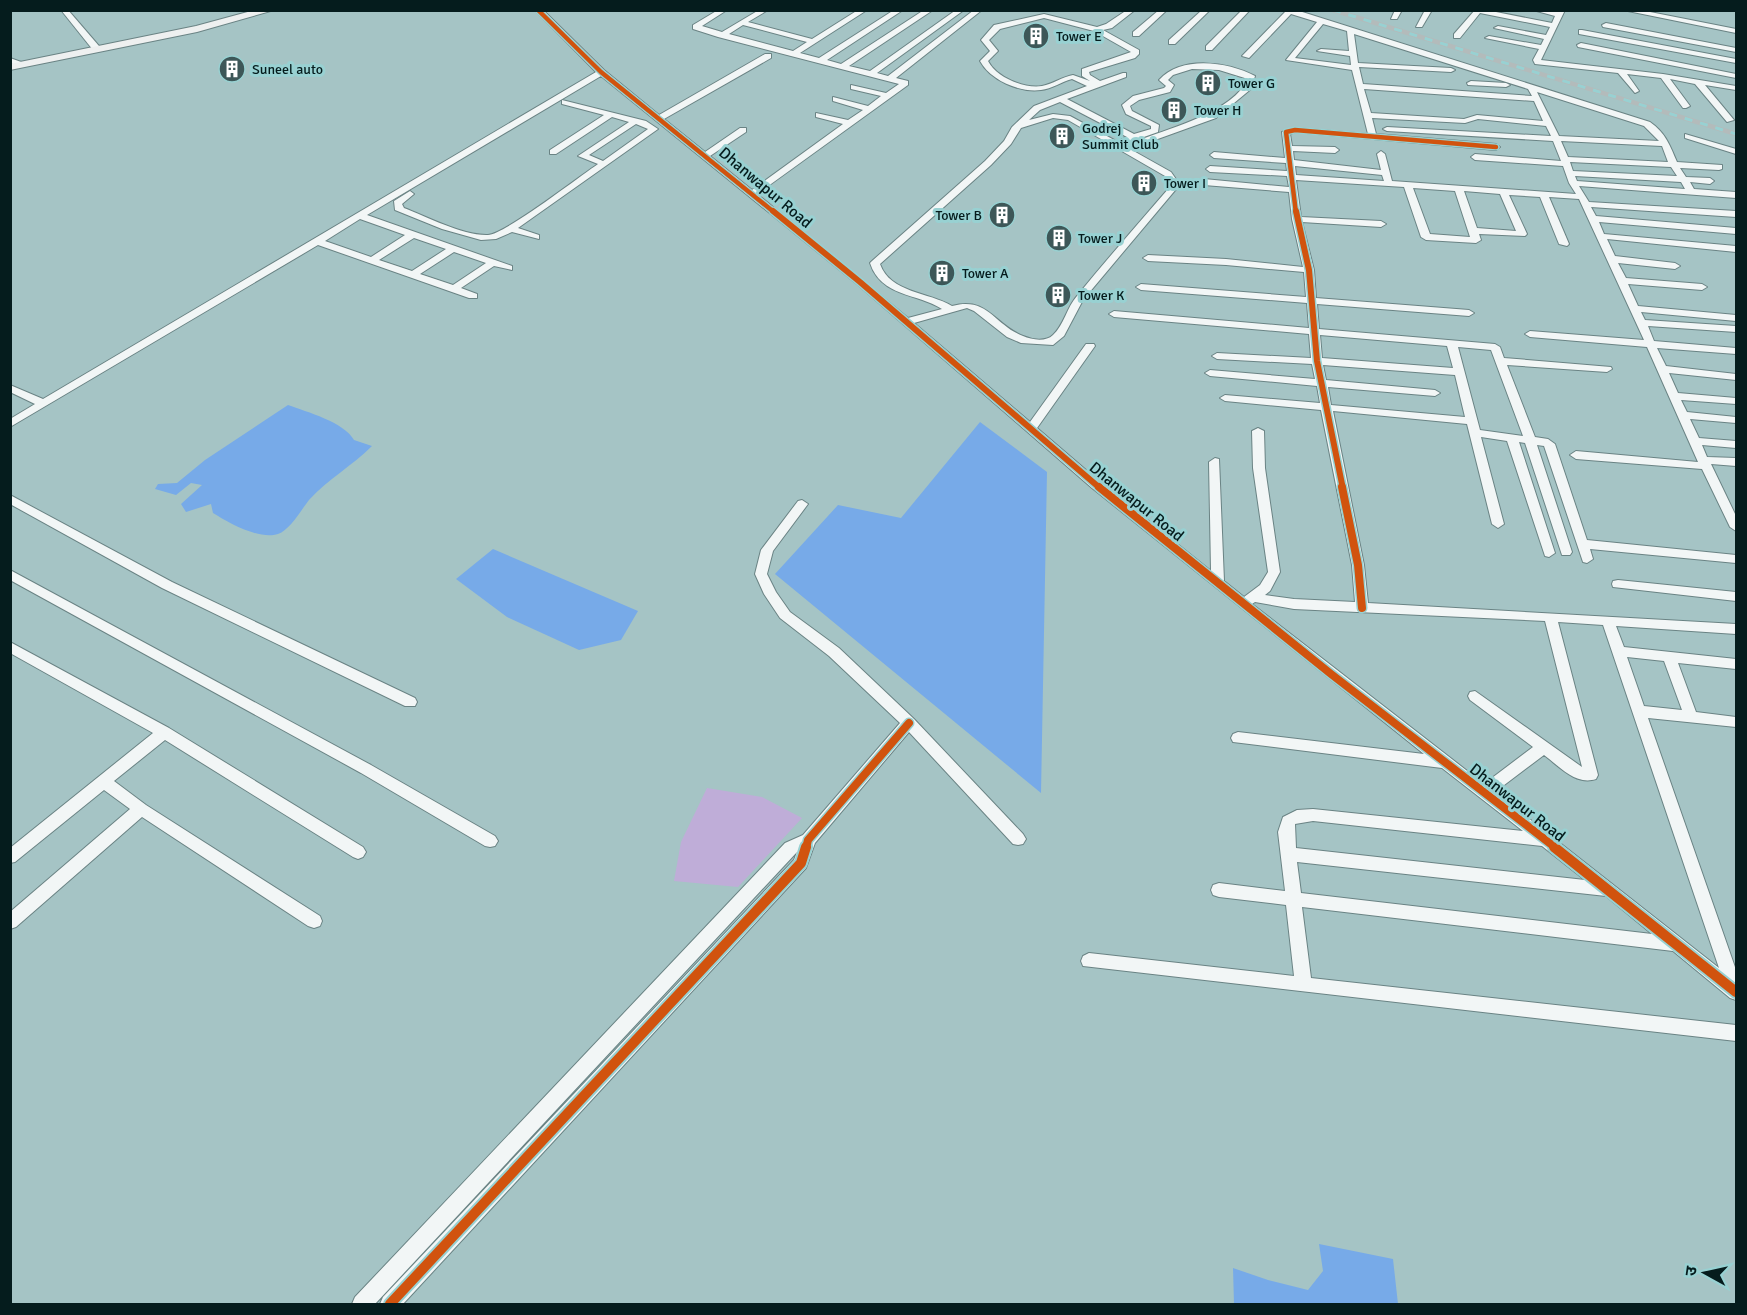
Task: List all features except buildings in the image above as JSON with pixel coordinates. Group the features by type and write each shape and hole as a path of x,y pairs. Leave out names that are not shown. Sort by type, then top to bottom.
{"street":[{"path":"64,10 96,48"},
{"path":"14,64 195,28 269,10"},
{"name":"Dhanwapur Road","path":"538,10 648,120 706,155 1030,430 1218,583 1249,601 1445,762 1610,889 1736,991"},
{"path":"724,10 696,26 721,35 904,83 752,194"},
{"path":"721,35 765,10"},
{"path":"794,54 864,10"},
{"path":"821,60 900,10"},
{"path":"843,66 930,10"},
{"path":"872,73 961,10"},
{"path":"891,78 979,10"},
{"path":"1097,29 1108,26 1132,10"},
{"path":"1136,34 1164,10"},
{"path":"1172,42 1207,10"},
{"path":"1209,48 1246,10"},
{"path":"1419,25 1429,10"},
{"path":"1536,10 1561,13 1537,60 1540,63 1663,76 1737,88"},
{"path":"1626,10 1666,15 1737,31"},
{"path":"14,64 195,28 252,11"},
{"path":"1246,56 1288,11 1322,21 1350,32 1647,124 1656,130 1666,144 1673,165 1691,192"},
{"path":"1457,36 1478,11 1555,26"},
{"path":"1048,13 1097,29 1136,52 1132,56 1085,71 1086,76 1097,85 1073,77 1046,87 1029,88 990,71 984,61 994,51 985,40 997,27 1048,13"},
{"path":"1322,21 1290,59 1293,62 1451,70"},
{"path":"742,23 813,41"},
{"path":"1606,25 1737,50"},
{"path":"1498,28 1549,38"},
{"path":"1350,32 1359,82 1372,133"},
{"path":"1582,32 1737,61"},
{"path":"1489,38 1543,48"},
{"path":"1581,45 1737,76"},
{"path":"1321,51 1354,54"},
{"path":"605,164 582,156 768,56"},
{"path":"1118,146 1138,140 1213,116 1248,87 1252,78 1208,65 1184,69 1166,76 1163,80 1170,85 1167,90 1136,98 1126,105 1129,112 1157,127 1138,140"},
{"path":"1621,72 1635,91"},
{"path":"565,102 611,114 648,120 654,129 497,237 481,238 400,210 397,203 406,196 565,102 604,75"},
{"path":"10,424 317,241 604,75"},
{"path":"910,326 953,315 954,312 938,302 899,290 878,272 875,263 988,163 1008,142 1018,126 1037,108 1123,75"},
{"path":"1663,76 1686,106"},
{"path":"1697,81 1730,120"},
{"path":"1359,82 1536,99"},
{"path":"1359,82 1419,82"},
{"path":"1472,83 1529,86"},
{"path":"1529,86 1623,281 1682,415 1737,527"},
{"path":"854,87 889,96"},
{"path":"836,99 870,109"},
{"path":"1061,99 1138,140"},
{"path":"553,152 611,114"},
{"path":"819,115 849,123"},
{"path":"1368,115 1465,121 1478,117 1548,124"},
{"path":"951,310 967,305 974,307 1011,335 1025,341 1048,343 1059,336 1079,299 1173,188 1174,182 1168,174 1066,116 1053,116 1018,126"},
{"path":"706,155 744,130"},
{"path":"1362,608 1358,565 1325,408 1312,331 1309,270 1297,219 1286,132 1290,130 1666,144"},
{"path":"1372,133 1496,147"},
{"path":"1688,136 1737,152"},
{"path":"1289,148 1335,150"},
{"path":"1381,154 1389,183"},
{"path":"1214,155 1389,183 1543,194 1737,214"},
{"path":"1475,157 1568,170 1691,192 1737,195"},
{"path":"1568,170 1673,165 1719,167"},
{"path":"1210,170 1291,169 1386,173"},
{"path":"1568,170 1710,182"},
{"path":"1204,182 1293,190"},
{"path":"1408,185 1426,237 1476,240 1458,188"},
{"path":"1474,231 1522,234 1503,191"},
{"path":"1543,194 1564,244"},
{"path":"360,216 509,268"},
{"path":"1297,219 1381,224"},
{"path":"1593,219 1737,231"},
{"path":"511,229 536,237"},
{"path":"372,260 413,234"},
{"path":"1600,236 1737,249"},
{"path":"317,241 473,296"},
{"path":"412,274 453,248"},
{"path":"1148,258 1226,262 1309,270"},
{"path":"1612,259 1675,266"},
{"path":"454,289 493,262"},
{"path":"1623,281 1702,288"},
{"path":"1141,287 1469,313"},
{"path":"1636,309 1737,318"},
{"path":"1114,314 1495,347 1530,440 1566,552"},
{"path":"1642,323 1737,329"},
{"path":"1530,334 1652,346 1737,351"},
{"path":"1452,344 1498,524"},
{"path":"1030,430 1090,346"},
{"path":"1217,356 1458,372"},
{"path":"1500,361 1607,369"},
{"path":"1663,369 1737,377"},
{"path":"1210,373 1435,393"},
{"path":"10,388 44,404"},
{"path":"1674,396 1737,401"},
{"path":"1225,398 1474,427 1512,438 1549,444 1587,559"},
{"path":"1682,415 1737,420"},
{"path":"1249,601 1265,588 1274,572 1259,468 1258,431"},
{"path":"1512,438 1549,553"},
{"path":"1695,441 1737,444"},
{"path":"1576,455 1705,463 1737,462"},
{"path":"1215,462 1218,583"},
{"path":"10,499 167,585 410,702"},
{"path":"802,504 767,550 761,574 770,594 785,615 834,652 909,723 1018,839"},
{"path":"1582,544 1737,559"},
{"path":"10,574 366,769 490,841"},
{"path":"1618,584 1737,597"},
{"path":"1249,601 1737,629"},
{"path":"1475,696 1579,773 1584,776 1591,775 1550,617"},
{"path":"1608,621 1736,991"},
{"path":"10,647 164,732 358,852"},
{"path":"1618,651 1737,664"},
{"path":"1669,657 1691,717"},
{"path":"1638,711 1737,722"},
{"path":"390,1305 801,863 808,840 909,723"},
{"path":"10,857 164,732"},
{"path":"1238,738 1445,762"},
{"path":"1484,792 1544,747"},
{"path":"103,781 141,809 314,921"},
{"path":"10,922 141,809"},
{"path":"1303,985 1288,854 1288,821 1300,815 1545,840"},
{"path":"362,1305 790,848 808,840"},
{"path":"1288,854 1610,889"},
{"path":"1219,890 1679,944"},
{"path":"1089,961 1737,1033"},
{"path":"551,1103 566,1118"}],"shaded area":[{"path":"707,788 762,797 802,818 738,887 674,881 681,842"}],"water":[{"path":"288,405 334,423 354,440 372,446 316,492 282,532 262,535 244,530 213,513 211,504 186,512 181,504 202,485 191,483 176,495 155,489 158,484 177,483 205,460"},
{"path":"980,422 1047,472 1041,793 775,574 838,505 901,518"},
{"path":"493,549 638,611 621,640 579,650 507,617 456,579"},
{"path":"1319,1244 1393,1259 1398,1304 1234,1304 1233,1268 1308,1290 1323,1271"}],"railway":[{"path":"1333,10 1736,134"}],"cycle path":[{"path":"538,10 601,72 860,282 1096,485 1331,674 1609,889 1736,992"},
{"path":"1362,608 1358,565 1317,361 1309,270 1297,219 1286,132 1295,130 1496,147"},
{"path":"390,1304 801,863 808,840 909,723"}],"place":[{"name":"Tower E","path":"1036,36"},
{"name":"Suneel auto","path":"232,69"},
{"name":"Tower G","path":"1208,83"},
{"name":"Tower H","path":"1174,110"},
{"name":"Godrej Summit Club","path":"1062,136"},
{"name":"Tower I","path":"1144,183"},
{"name":"Tower B","path":"1002,215"},
{"name":"Tower J","path":"1059,238"},
{"name":"Tower A","path":"942,273"},
{"name":"Tower K","path":"1058,295"}]}
